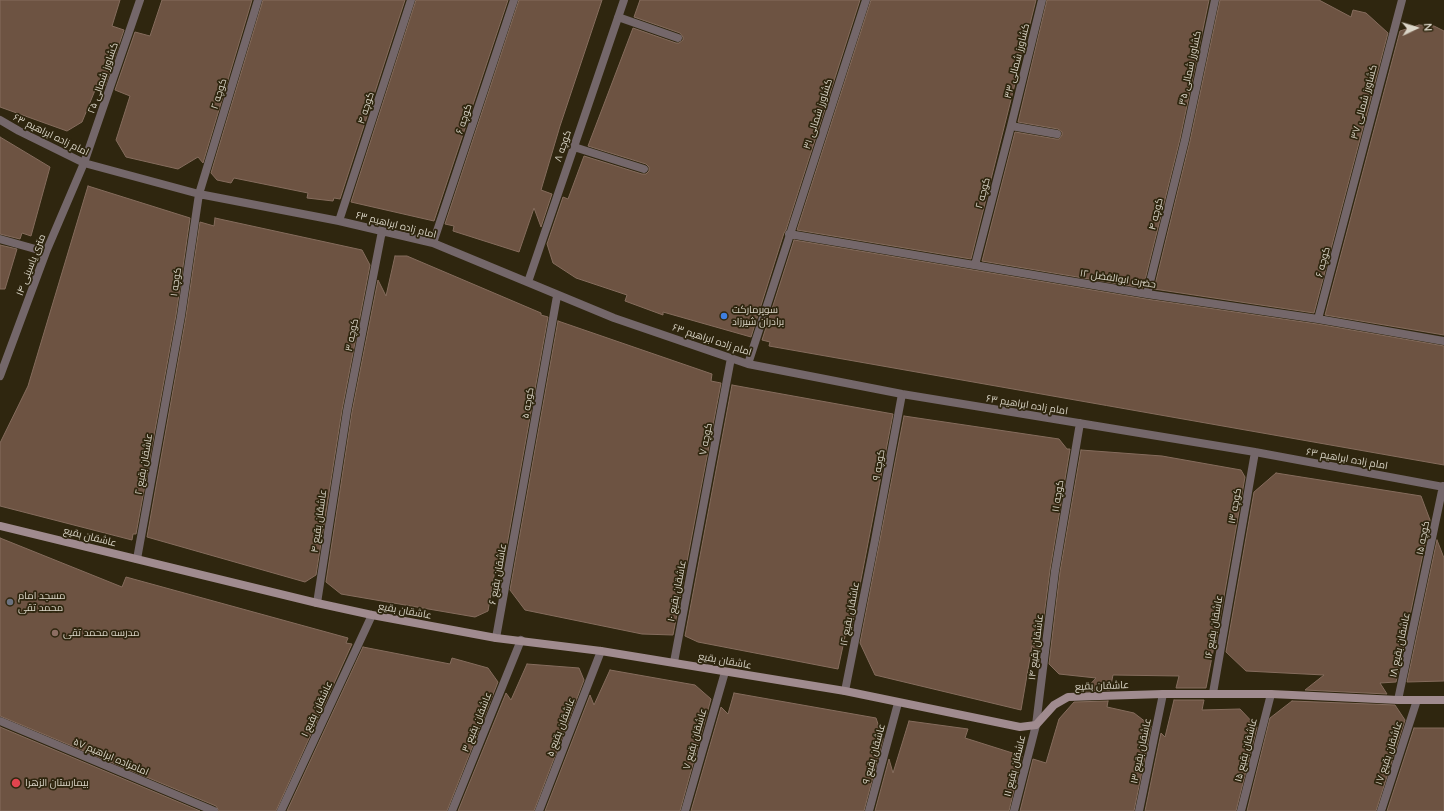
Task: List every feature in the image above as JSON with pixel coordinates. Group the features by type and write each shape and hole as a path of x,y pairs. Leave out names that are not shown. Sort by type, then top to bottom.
{"street":[{"name":"کشاورز شمالی ۲۵","path":"84,163 140,0"},
{"name":"کوچه ۲","path":"198,194 258,0"},
{"name":"کوچه ۴","path":"339,221 411,0"},
{"name":"کوچه ۶","path":"433,243 514,0"},
{"name":"کوچه ۸","path":"528,282 624,0"},
{"name":"کشاورز شمالی ۳۱","path":"748,364 866,0"},
{"name":"کشاورز شمالی ۳۳","path":"1011,126 1042,0"},
{"name":"کشاورز شمالی ۳۵","path":"1185,140 1215,0"},
{"name":"کشاورز شمالی ۳۷","path":"1347,209 1402,0"},
{"path":"618,17 678,38"},
{"name":"امام زاده ابراهیم ۶۳","path":"0,120 19,132 84,163 198,194 339,221 433,243 528,282 557,296 614,318 748,364 902,394 1255,452 1444,487"},
{"name":"کوچه ۲","path":"975,265 1011,126"},
{"path":"1011,126 1057,134"},
{"name":"کوچه ۴","path":"1147,294 1185,140"},
{"path":"574,147 644,169"},
{"name":"۱۴ متری یاسینی","path":"0,376 46,252 84,163"},
{"name":"کوچه ۱","path":"170,373 181,316 198,194"},
{"name":"کوچه ۶","path":"1318,319 1347,209"},
{"name":"کوچه ۳","path":"341,442 382,231"},
{"name":"حضرت ابوالفضل ۱۲","path":"789,234 1147,294 1318,319 1444,341"},
{"path":"0,239 46,252"},
{"name":"کوچه ۵","path":"519,514 557,296"},
{"name":"کوچه ۷","path":"700,524 731,358"},
{"name":"عاشقان بقیع ۲","path":"137,559 170,373"},
{"name":"کوچه ۹","path":"875,540 902,394"},
{"name":"کوچه ۱۱","path":"1055,571 1080,423"},
{"name":"عاشقان بقیع ۴","path":"317,603 341,442"},
{"name":"کوچه ۱۳","path":"1235,564 1255,452"},
{"name":"کوچه ۱۵","path":"1422,594 1444,487"},
{"name":"عاشقان بقیع ۶","path":"496,638 519,514"},
{"name":"عاشقان بقیع ۱۰","path":"674,662 700,524"},
{"name":"عاشقان بقیع","path":"0,526 372,615 496,638 521,640 674,662 725,672 845,691 1020,728 1036,725 1054,705 1068,697 1213,693 1398,700 1444,700"},
{"name":"عاشقان بقیع ۱۲","path":"845,691 875,540"},
{"name":"عاشقان بقیع ۱۶","path":"1213,693 1235,564"},
{"name":"عاشقان بقیع ۱۴","path":"1036,725 1055,571"},
{"name":"عاشقان بقیع ۱۸","path":"1398,700 1422,594"},
{"name":"عاشقان بقیع ۱","path":"281,811 372,615"},
{"name":"عاشقان بقیع ۳","path":"452,811 521,640"},
{"name":"عاشقان بقیع ۵","path":"539,811 601,651"},
{"name":"عاشقان بقیع ۷","path":"685,811 725,672"},
{"name":"عاشقان بقیع ۱۳","path":"1138,811 1164,694"},
{"name":"عاشقان بقیع ۱۵","path":"1241,811 1271,694"},
{"name":"عاشقان بقیع ۱۷","path":"1381,811 1416,700"},
{"name":"عاشقان بقیع ۹","path":"869,811 898,703"},
{"name":"امامزاده ابراهیم ۵۷","path":"0,721 214,811"},
{"name":"عاشقان بقیع ۱۱","path":"1014,811 1036,725"}],"building":[{"path":"0,0 120,0 112,26 124,30 105,86 98,83 82,122 67,131 0,107"},
{"path":"162,0 252,0 203,163 198,157 178,169 126,157 116,140 130,96 115,90 135,32 150,36"},
{"path":"263,0 405,0 340,199 334,198 333,201 307,198 308,193 234,178 231,183 217,180 211,173"},
{"path":"416,0 508,0 434,221 351,202"},
{"path":"519,0 602,0 560,126 541,190 552,194 541,227 534,208 519,252 453,231 454,226 445,224"},
{"path":"640,0 860,0 751,337 663,312 663,315 625,301 627,295 576,278 553,263 547,244 563,197 568,199 584,156 642,174 646,174 649,171 649,167 646,164 588,146 633,28 676,43 683,40 680,33 634,17"},
{"path":"871,0 1036,0 971,259 797,230"},
{"path":"1047,0 1209,0 1180,139 1143,288 982,261 1015,132 1056,139 1059,139 1062,135 1062,132 1058,129 1018,122"},
{"path":"1220,0 1319,0 1351,17 1353,10 1366,13 1388,33 1314,313 1154,289 1190,141"},
{"path":"1419,25 1434,26 1444,31 1444,335 1325,315 1400,31"},
{"path":"0,137 50,167 31,236 22,233 20,239 0,234"},
{"path":"88,186 190,218 176,315 136,534 133,534 132,540 0,506 0,443 28,386"},
{"path":"215,218 362,250 370,265 342,410 316,575 305,582 147,537 186,317 200,222 214,226"},
{"path":"794,240 1146,299 1317,324 1444,346 1444,465 769,346 770,342 762,340"},
{"path":"0,245 17,249 5,289 0,289"},
{"path":"395,256 407,256 548,317 501,578 495,570 488,611 475,617 341,594 326,582 352,412 378,280 386,296"},
{"path":"558,321 712,374 711,381 721,383 673,635 642,634 525,610 510,590"},
{"path":"732,385 893,414 852,626 849,618 838,669 698,642 685,636"},
{"path":"904,416 1059,439 1067,449 1070,449 1050,570 1039,654 1032,646 1021,710 875,675 860,643"},
{"path":"1081,450 1162,456 1241,470 1245,477 1216,642 1215,641 1206,688 1176,688 1179,676 1113,675 1110,690 1084,691 1096,678 1059,674 1049,664 1060,572"},
{"path":"1276,473 1421,496 1430,520 1396,682 1380,683 1387,694 1305,690 1324,675 1246,671 1226,652 1254,492"},
{"path":"0,538 122,587 126,577 348,638 346,643 352,644 276,811 219,811 216,806 0,716"},
{"path":"1437,540 1444,558 1444,681 1407,682"},
{"path":"363,647 450,664 452,658 488,668 498,682 447,811 287,811"},
{"path":"527,664 579,668 584,680 534,811 458,811 506,693 511,700"},
{"path":"610,670 695,685 711,699 680,811 545,811 590,695 594,705"},
{"path":"734,693 876,718 883,739 864,811 691,811 721,707 728,714"},
{"path":"1174,700 1204,700 1202,710 1240,709 1257,727 1236,811 1145,811 1161,733 1165,737"},
{"path":"1108,701 1107,707 1134,713 1151,726 1134,811 1020,811 1033,759 1046,763 1059,719 1074,702"},
{"path":"1292,701 1395,705 1405,720 1376,811 1247,811 1270,718"},
{"path":"909,721 968,729 965,738 1022,756 1009,811 875,811 889,759 893,773"},
{"path":"0,727 200,811 0,811"},
{"path":"1414,728 1444,728 1444,811 1387,811"}],"place":[{"name":"سوپرمارکت برادران شیرزاد","path":"724,316"},
{"name":"مسجد امام محمد تقی","path":"10,602"},
{"name":"مدرسه محمد تقی","path":"55,633"},
{"name":"بیمارستان الزهرا","path":"16,783"}]}
